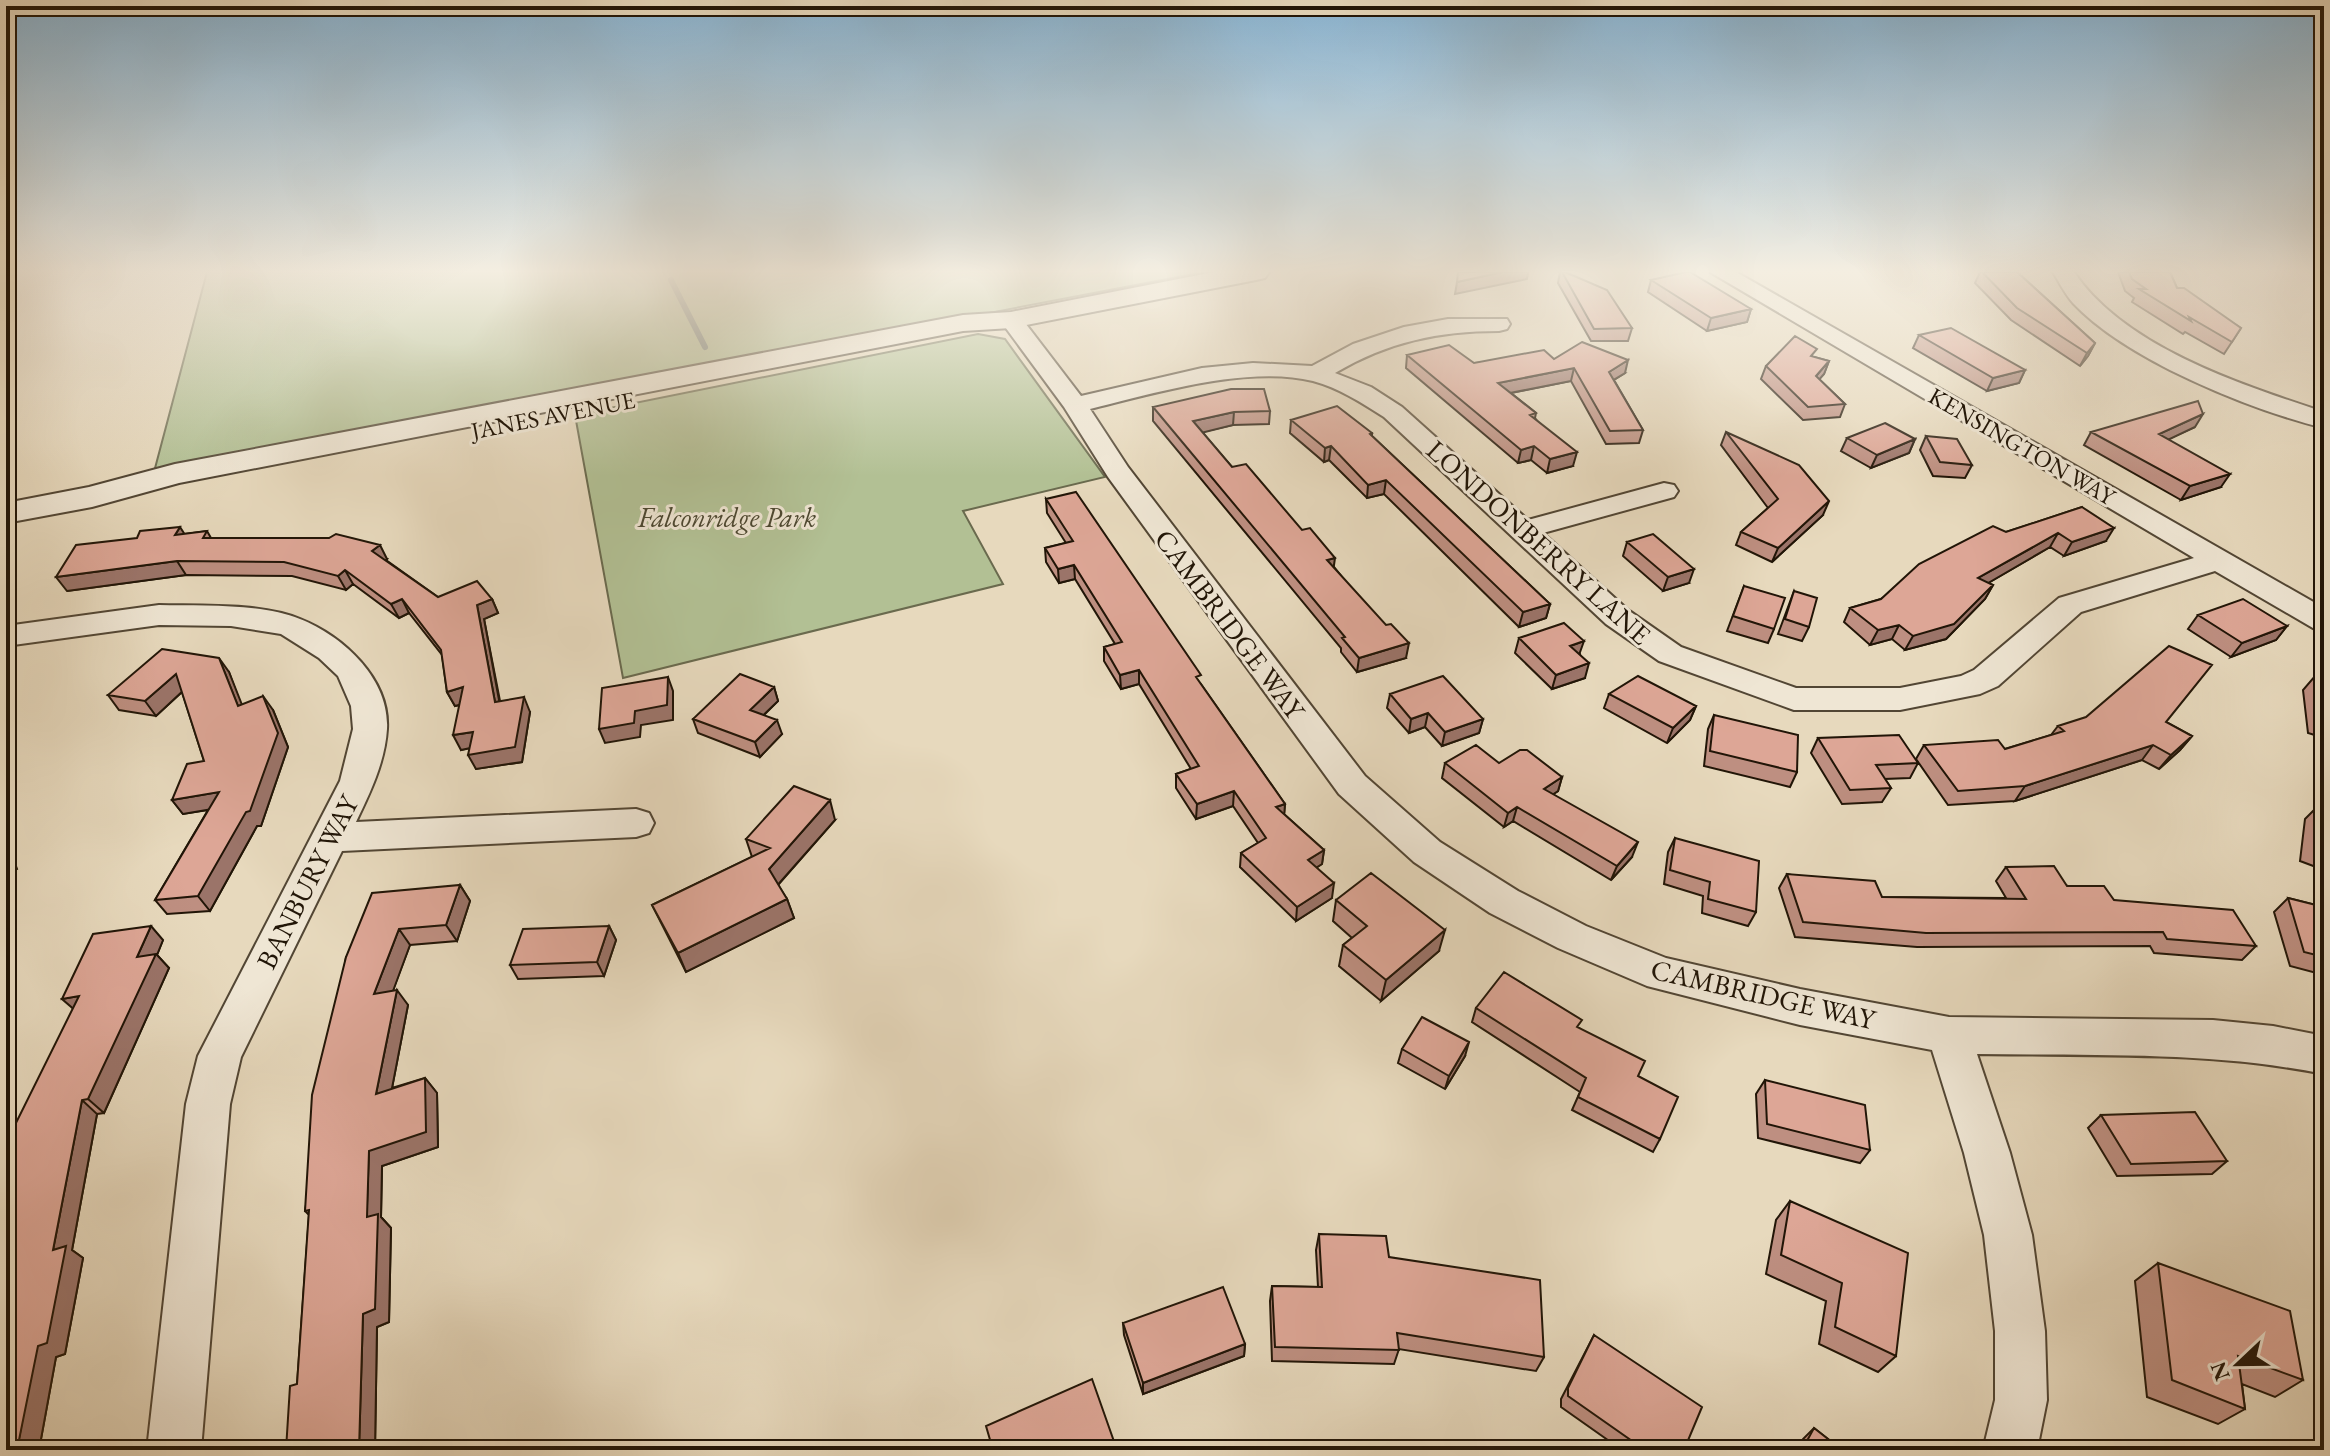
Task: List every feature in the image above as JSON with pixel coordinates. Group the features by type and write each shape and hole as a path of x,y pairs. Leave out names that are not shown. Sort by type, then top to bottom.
{"street":[{"name":"JANES AVENUE","path":"6,513 92,497 147,493 256,473 935,340"},
{"name":"CAMBRIDGE WAY","path":"1026,340 1075,405 1117,471 1327,754 1371,804 1427,852 1504,902 1572,937 1661,974 1764,1001 1949,1035 2213,1039 2273,1045 2324,1055"},
{"path":"1316,374 1358,348 1380,340"},
{"name":"KENSINGTON WAY","path":"1838,340 2324,621"},
{"path":"2138,340 2231,387 2324,420"},
{"name":"LONDONBERRY LANE","path":"1075,405 1219,372 1253,370 1316,374 1362,392 1393,412 1617,617 1654,646 1691,664 1794,699 1900,699 1968,686 2001,668 2070,605 2219,560"},
{"path":"1523,530 1664,491"},
{"name":"BANBURY WAY","path":"6,636 123,618 196,614 231,616 290,626 349,668 368,706 370,729 358,781 220,1056 208,1104 174,1450"},
{"path":"332,837 636,823"},
{"path":"1949,1035 1987,1153 2008,1235 2020,1331 2021,1400 2010,1450"}],"green space":[{"path":"189,340 847,340 154,472"},
{"name":"Falconridge Park","path":"948,340 1006,340 1105,477 963,511 1003,584 623,678 575,415"}],"building":[{"path":"1791,340 1802,340 1817,349 1811,356 1829,361 1816,376 1845,404 1808,407 1766,366"},
{"path":"1928,340 1972,340 2025,370 1993,378"},
{"path":"2067,340 2092,340 2095,343 2087,353"},
{"path":"1582,342 1628,360 1609,372 1643,430 1610,431 1574,368 1498,383 1536,413 1530,415 1577,452 1550,459 1534,446 1521,450 1407,355 1449,345 1474,363 1544,350 1554,359"},
{"path":"1231,389 1264,389 1270,411 1234,412 1193,421 1232,467 1246,464 1302,530 1310,528 1335,558 1327,560 1386,625 1391,624 1409,643 1359,658 1342,638 1345,637 1153,407"},
{"path":"2198,401 2203,414 2159,434 2230,474 2190,486 2091,432"},
{"path":"1337,406 1372,433 1550,604 1523,612 1386,480 1368,485 1331,446 1325,448 1291,420"},
{"path":"1885,423 1915,439 1877,455 1847,438"},
{"path":"1726,432 1799,465 1829,501 1778,548 1741,532 1778,499"},
{"path":"1926,436 1957,439 1972,465 1940,462"},
{"path":"1076,492 1201,675 1196,677 1285,804 1276,807 1324,850 1308,860 1334,883 1297,907 1241,853 1266,838 1234,791 1197,804 1176,774 1199,766 1139,670 1120,675 1104,647 1122,642 1074,565 1058,569 1045,548 1073,541 1046,499"},
{"path":"2082,507 2114,528 2072,542 2058,533 1978,578 1993,585 1954,624 1913,636 1899,625 1878,630 1850,608 1881,599 1919,564 1993,526 2006,532"},
{"path":"180,527 175,535 207,531 203,538 329,538 336,534 380,545 372,551 438,597 477,581 492,599 477,605 495,702 524,697 515,747 468,755 473,732 453,735 463,687 447,692 441,650 402,599 391,604 345,570 338,576 284,562 177,561 56,577 76,545 137,538 140,531"},
{"path":"1653,534 1694,569 1668,577 1627,542"},
{"path":"1744,586 1785,598 1774,629 1733,616"},
{"path":"1794,591 1817,598 1809,627 1785,619"},
{"path":"2243,599 2287,626 2242,643 2198,615"},
{"path":"1564,623 1584,641 1570,646 1589,663 1556,675 1519,638"},
{"path":"2169,646 2212,665 2166,722 2192,736 2171,755 2153,745 2025,786 1958,791 1924,745 1998,740 2005,749 2064,731 2058,726 2086,717"},
{"path":"162,649 219,658 238,706 263,696 278,733 250,811 246,812 198,896 155,900 219,792 172,800 187,764 204,761 176,674 145,701 108,695"},
{"path":"740,674 774,687 750,710 777,720 755,742 693,719"},
{"path":"1443,676 1483,719 1445,732 1428,713 1411,719 1390,694"},
{"path":"1638,676 1696,706 1673,728 1609,694"},
{"path":"2315,676 2324,678 2324,720 2320,718"},
{"path":"668,677 667,705 635,711 634,723 599,729 602,688"},
{"path":"1714,715 1798,735 1797,772 1710,751"},
{"path":"1899,735 1918,763 1876,765 1891,788 1850,790 1818,738"},
{"path":"1476,745 1499,763 1520,750 1527,750 1562,777 1544,789 1638,842 1617,866 1517,807 1508,813 1445,763"},
{"path":"794,786 830,800 769,869 787,899 678,953 652,905 770,848 746,839"},
{"path":"2319,805 2324,807 2324,851 2314,847"},
{"path":"1675,838 1759,861 1756,912 1708,899 1710,882 1670,870"},
{"path":"2054,866 2067,886 2104,886 2114,900 2233,910 2256,946 2167,939 2163,932 1926,933 1803,922 1787,874 1875,881 1882,897 2026,899 2006,867"},
{"path":"1371,873 1445,930 1386,980 1343,945 1367,926 1336,900"},
{"path":"460,885 446,925 399,929 374,994 397,990 376,1094 425,1078 426,1132 369,1151 367,1217 378,1214 375,1309 363,1314 359,1450 286,1450 290,1386 297,1384 309,1210 305,1211 312,1095 346,957 372,893"},
{"path":"2288,898 2324,907 2324,957 2304,952"},
{"path":"151,926 137,957 156,954 88,1099 82,1100 53,1250 66,1246 47,1343 38,1346 17,1450 6,1450 6,1143 79,996 62,999 93,934"},
{"path":"609,926 597,962 510,965 523,929"},
{"path":"1504,972 1582,1020 1577,1027 1645,1061 1638,1076 1678,1097 1660,1139 1578,1097 1586,1078 1476,1008"},
{"path":"1422,1017 1469,1042 1449,1076 1402,1049"},
{"path":"1765,1080 1865,1105 1870,1150 1767,1124"},
{"path":"2195,1112 2227,1161 2131,1164 2101,1115"},
{"path":"1790,1201 1908,1253 1896,1356 1835,1327 1842,1283 1781,1255"},
{"path":"1319,1234 1386,1236 1389,1257 1540,1280 1544,1357 1397,1333 1399,1350 1275,1347 1272,1286 1322,1287"},
{"path":"2158,1263 2290,1311 2303,1380 2238,1356 2245,1409 2172,1380"},
{"path":"1223,1287 1245,1344 1143,1383 1123,1323"},
{"path":"1594,1335 1702,1407 1684,1450 1645,1450 1568,1396 1568,1388"},
{"path":"1092,1379 1117,1450 993,1450 986,1426"},
{"path":"1814,1428 1842,1450 1802,1450"}],"waterway":[{"path":"701,340 705,347"}]}
